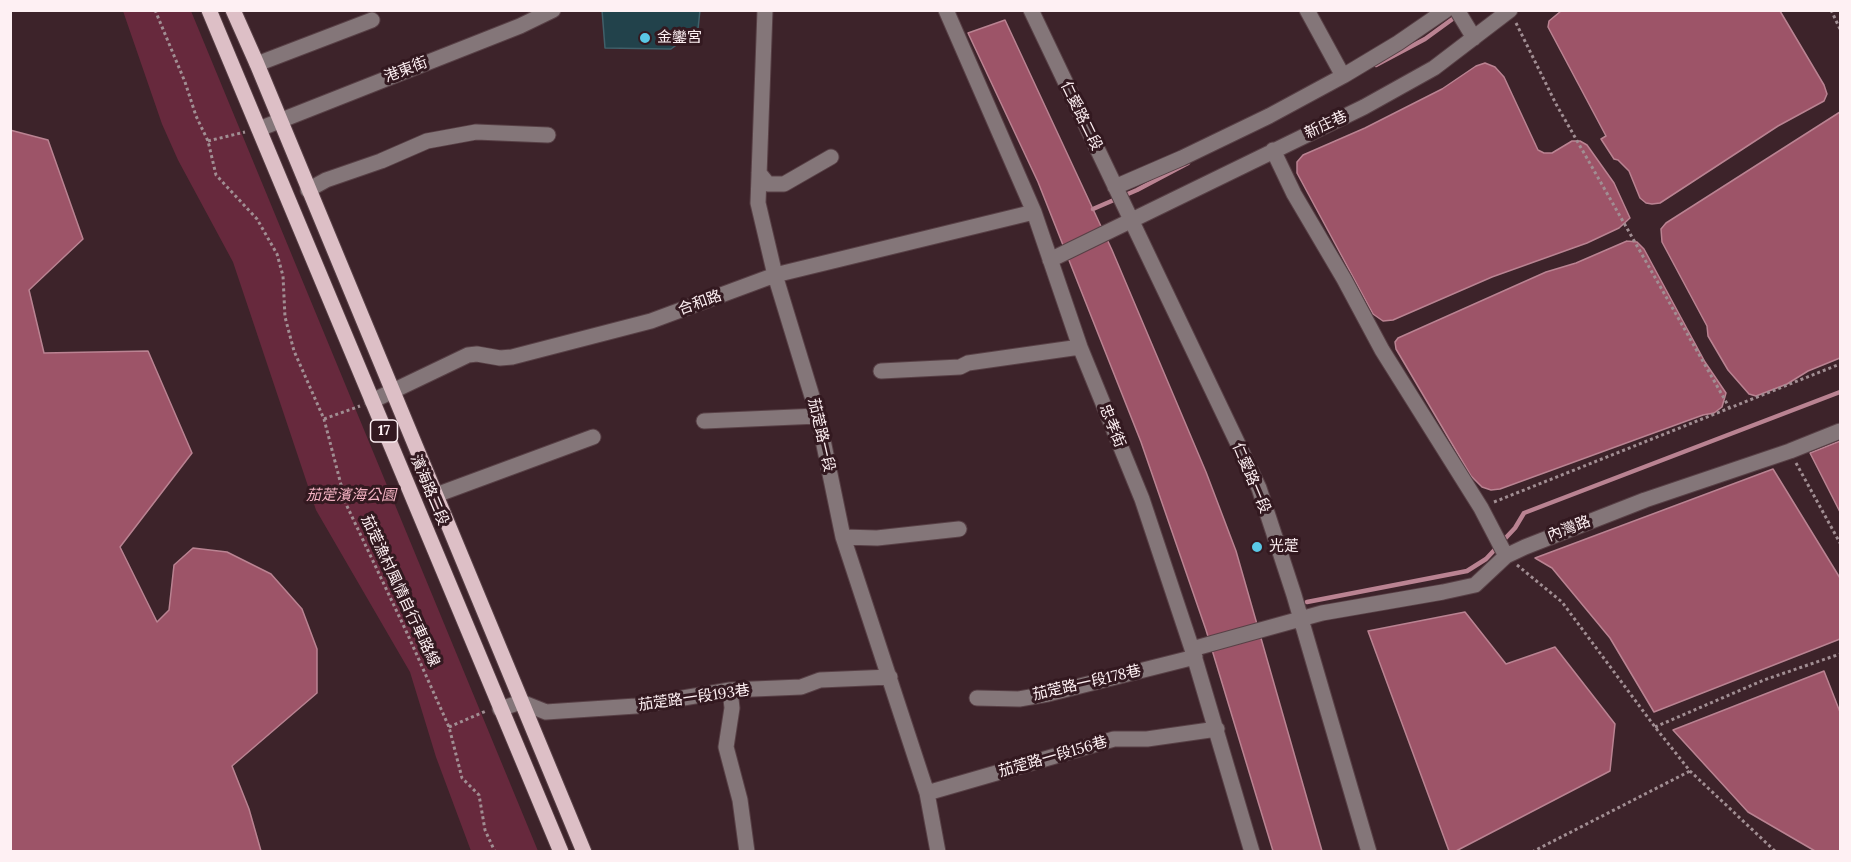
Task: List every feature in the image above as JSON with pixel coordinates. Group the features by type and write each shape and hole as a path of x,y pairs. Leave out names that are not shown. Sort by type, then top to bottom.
{"main road":[{"name":"濱海路二段","path":"209,10 561,852"},
{"name":"濱海路二段","path":"233,10 584,852"}],"street":[{"name":"港東街","path":"259,129 520,26 554,10"},
{"name":"茄萣路一段","path":"765,10 758,203 775,275 818,416 843,537 927,793 938,852"},
{"name":"忠孝街","path":"946,10 1056,257 1080,347 1142,499 1197,650 1252,852"},
{"name":"仁愛路二段","path":"1030,10 1128,214"},
{"path":"1307,10 1343,76"},
{"path":"1116,190 1343,76 1398,43 1446,10"},
{"path":"1457,10 1474,38"},
{"name":"新庄巷","path":"1056,257 1103,235 1128,214 1364,107 1434,68 1510,11"},
{"path":"257,64 372,20"},
{"path":"308,190 326,180 427,141 476,132 548,135"},
{"path":"1273,150 1294,194 1382,350 1481,508 1506,556"},
{"path":"759,173 768,184 784,184 831,157"},
{"name":"合和路","path":"372,401 468,355 512,357 651,321 775,275 1034,212"},
{"name":"仁愛路一段","path":"1128,214 1259,488 1369,852"},
{"path":"881,371 960,367 968,363 1080,347"},
{"path":"704,421 818,416"},
{"name":"內灣路","path":"1260,629 1300,618 1475,585 1506,556 1532,544 1645,500 1790,451 1840,431"},
{"path":"436,495 593,437"},
{"path":"843,537 877,538 959,529"},
{"name":"茄萣路一段178巷","path":"977,699 1019,699 1048,694 1260,629"},
{"name":"茄萣路一段193巷","path":"520,702 546,712 636,706 730,690 801,687 820,680 890,677"},
{"path":"730,690 732,708 726,747 740,800 747,852"},
{"path":"499,707 520,702"},
{"name":"茄萣路一段156巷","path":"927,793 1114,739 1124,737 1147,739 1217,729"}],"path":[{"name":"茄萣漁村風情自行車路線","path":"155,10 185,82 195,117 208,141 216,175 257,219 277,254 283,276 285,317 294,351 324,419 346,504 449,728 462,778 479,795 485,830 495,852"},
{"path":"1831,10 1840,29"},
{"path":"1510,11 1556,104 1729,407"},
{"path":"208,141 259,129"},
{"path":"1481,508 1840,364"},
{"path":"324,419 372,401"},
{"path":"1790,451 1840,543"},
{"path":"1506,556 1563,602 1689,771 1776,852"},
{"path":"1654,727 1764,680 1840,654"},
{"path":"449,728 499,707"},
{"path":"1532,852 1689,771"}],"green space":[{"name":"茄萣濱海公園","path":"123,11 191,11 538,851 471,851 436,757 410,672 316,510 233,262 178,160 162,124"}],"shaded area":[{"path":"1561,11 1780,11 1824,85 1827,94 1824,101 1778,126 1660,203 1646,203 1640,198 1629,171 1614,159 1601,139 1606,136 1548,27 1549,21"},
{"path":"1005,20 1112,250 1206,472 1236,551 1322,851 1273,851 1206,630 1141,442 1038,182 968,33"},
{"path":"1485,63 1495,67 1504,77 1538,150 1552,153 1572,141 1580,141 1587,145 1614,183 1630,218 1619,228 1587,243 1492,277 1393,320 1383,321 1373,314 1297,173 1297,162 1303,155 1365,128 1442,89 1476,66"},
{"path":"1840,112 1840,358 1808,371 1787,384 1756,396 1749,394 1728,370 1708,336 1707,326 1662,242 1661,229 1666,223"},
{"path":"10,130 48,140 83,239 29,290 44,353 148,351 192,453 120,547 157,622 169,610 174,565 193,548 227,552 271,574 302,609 317,649 317,693 232,766 249,809 261,851 11,851"},
{"path":"1627,241 1637,242 1644,249 1705,362 1726,393 1722,407 1714,413 1500,489 1491,490 1482,487 1471,476 1396,349 1395,342 1398,338 1546,272 1576,263"},
{"path":"1840,441 1840,512 1810,453"},
{"path":"1773,469 1840,578 1840,639 1654,712 1610,638 1552,568 1535,558"},
{"path":"1465,612 1506,664 1555,647 1615,724 1610,771 1456,851 1449,851 1368,631"},
{"path":"1824,671 1840,712 1840,851 1815,851 1748,812 1673,730"}],"building":[{"name":"金鑾宮","path":"602,10 700,10 698,29 671,49 605,48"}],"waterway":[{"path":"1376,65 1425,39 1458,15"},
{"path":"1093,209 1137,190 1188,163"},
{"path":"1307,602 1467,571 1486,559 1515,528 1524,513 1840,392"}],"place":[{"name":"金鑾宮","path":"645,38"},
{"name":"光萣","path":"1257,547"}]}
